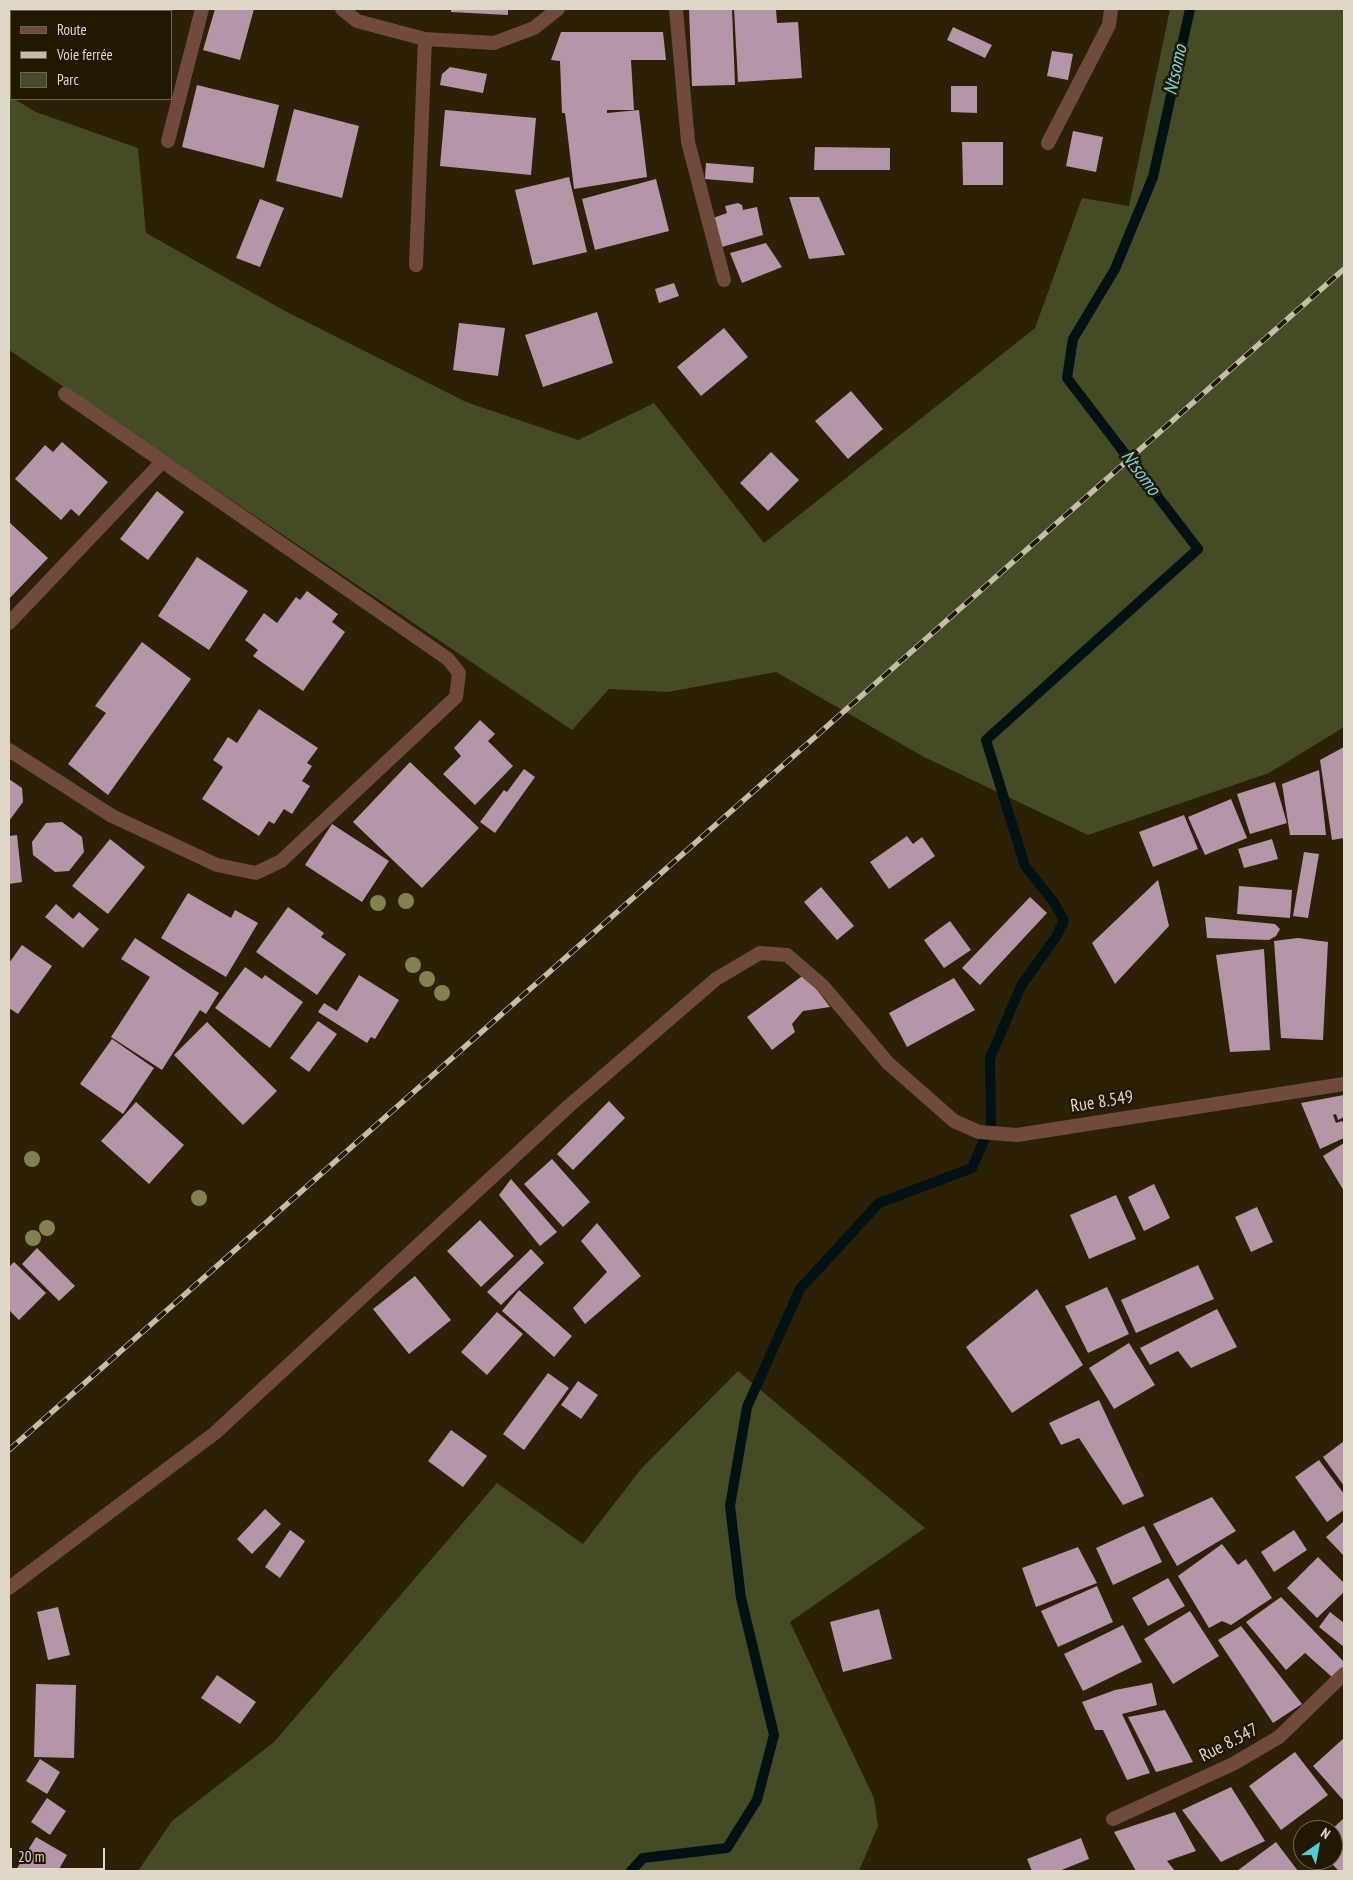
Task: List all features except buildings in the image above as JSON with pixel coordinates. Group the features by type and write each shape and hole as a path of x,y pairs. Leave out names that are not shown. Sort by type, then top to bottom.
{"street":[{"path":"168,141 202,9"},
{"path":"342,9 357,21 425,38 494,43 534,28 558,9"},
{"path":"676,9 688,142 724,280"},
{"path":"1048,143 1109,25 1111,9"},
{"path":"416,265 425,38"},
{"path":"9,750 112,816 217,865 256,873 281,861 456,697 459,673 448,659 65,394"},
{"path":"9,623 162,462"},
{"name":"Rue 8.549","path":"9,1588 215,1433 570,1106 716,979 760,953 788,955 823,986 888,1064 954,1121 979,1132 1017,1134 1344,1084"},
{"name":"Rue 8.547","path":"1112,1819 1233,1764 1280,1737 1344,1674"}],"green space":[{"path":"1170,9 1344,9 1344,727 1269,773 1088,835 924,757 776,672 668,692 609,689 572,730 9,350 9,96 10,100 16,100 36,112 138,148 146,233 285,311 466,402 578,440 654,403 764,543 1035,328 1082,198 1129,206"},
{"path":"738,1371 925,1528 790,1622 874,1798 878,1826 859,1871 138,1871 172,1821 274,1742 497,1483 583,1544 641,1469"}],"waterway":[{"name":"Ntsomo","path":"631,1871 643,1858 727,1848 757,1800 774,1735 741,1598 730,1506 747,1407 800,1289 879,1203 972,1168 991,1124 990,1058 1021,986 1056,937 1064,920 1053,901 1025,866 986,740 1198,549 1067,378 1073,339 1115,269 1153,177 1190,9"}],"railway":[{"path":"9,1450 1344,269"}]}
